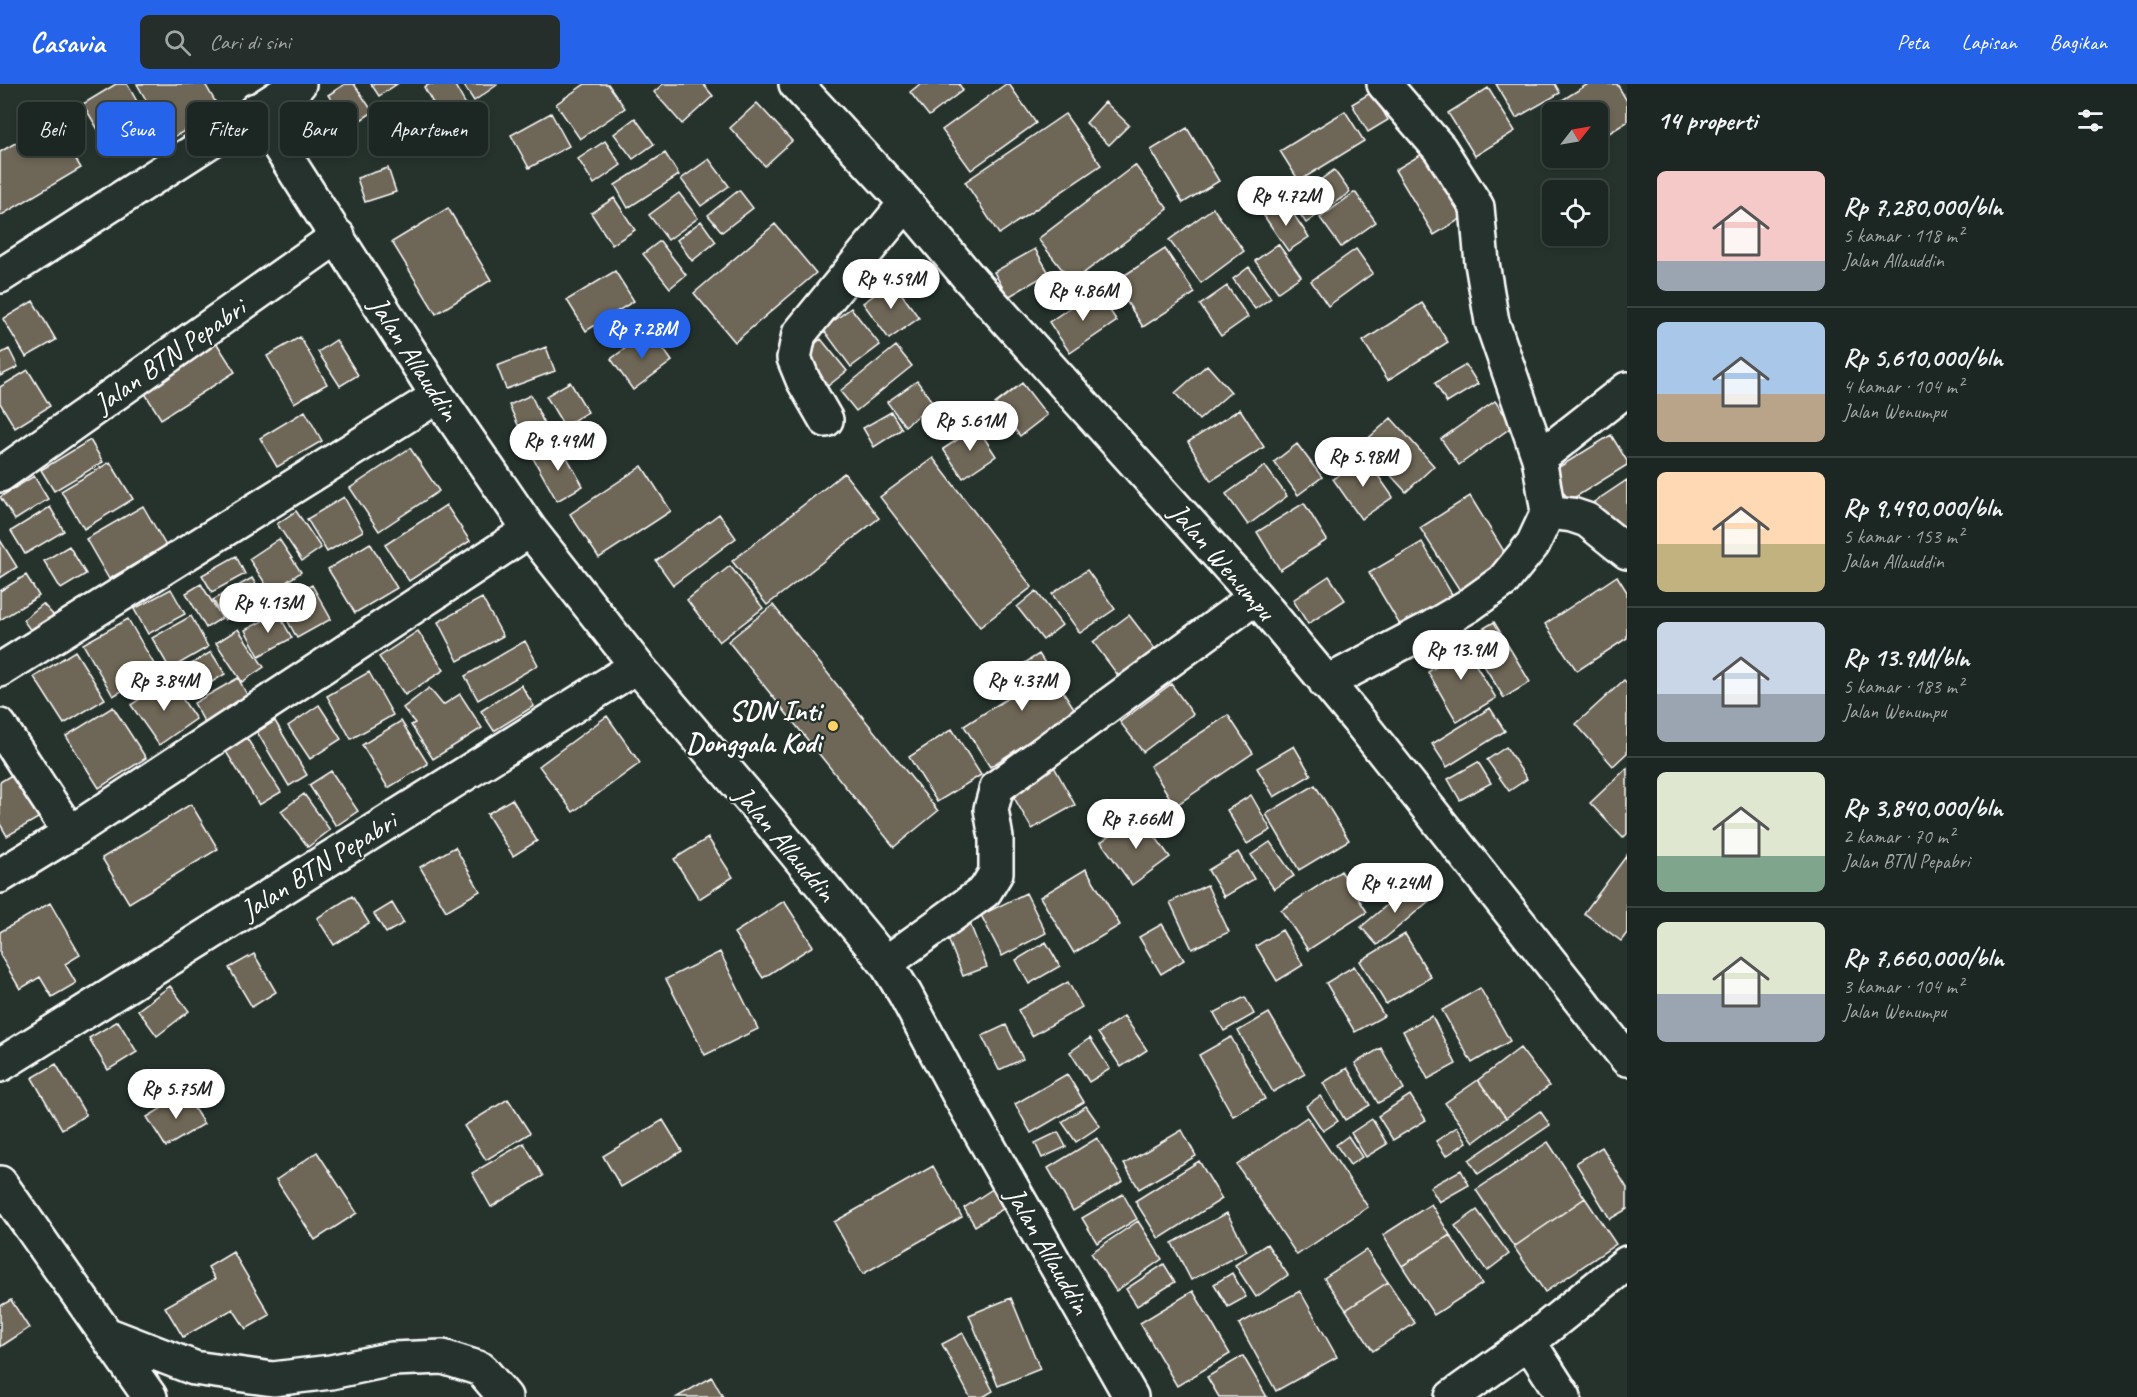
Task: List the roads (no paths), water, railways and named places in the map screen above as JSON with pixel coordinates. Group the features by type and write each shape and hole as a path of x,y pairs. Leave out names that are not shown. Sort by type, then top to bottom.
{"street":[{"path":"268,103 299,84"},
{"name":"Jalan Wenumpu","path":"796,84 906,203 969,278 1256,597 1392,762 1627,1059"},
{"path":"1326,683 1431,628 1468,606 1503,581 1533,544 1548,512 1539,458 1492,322 1482,263 1478,207 1440,149 1384,84"},
{"name":"Jalan Allauddin","path":"268,128 438,396 530,530 637,666 886,963 1131,1397"},
{"path":"0,276 187,155"},
{"path":"826,420 803,380 794,358 799,334 906,203"},
{"name":"Jalan BTN Pepabri","path":"0,475 338,236"},
{"path":"1539,458 1627,389"},
{"path":"0,670 438,396"},
{"path":"1548,512 1572,515 1587,520 1627,552"},
{"path":"0,876 70,833 530,530"},
{"path":"886,963 985,891 996,873 996,838 991,809 998,787 1256,597"},
{"name":"Jalan BTN Pepabri","path":"0,1065 637,666"},
{"path":"0,726 70,833"},
{"path":"0,1183 150,1397"},
{"path":"1452,1397 1529,1342 1627,1263"},
{"path":"106,1334 194,1368 273,1379 331,1372 392,1359 442,1357 481,1369 505,1397"},
{"path":"1529,1342 1564,1397"}],"place":[{"name":"SDN Inti Donggala Kodi","path":"833,726"}]}
